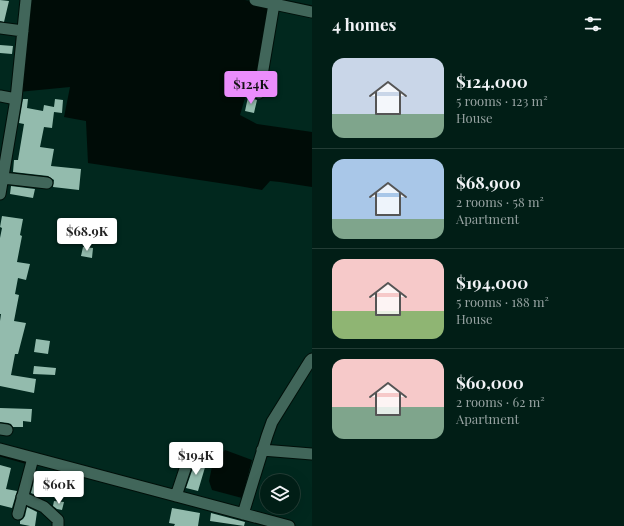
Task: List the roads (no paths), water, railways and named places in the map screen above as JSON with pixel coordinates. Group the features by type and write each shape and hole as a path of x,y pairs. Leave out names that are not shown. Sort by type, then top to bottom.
{"street":[{"path":"0,194 16,99 26,0"},
{"path":"255,0 312,12"},
{"path":"259,93 274,4"},
{"path":"0,28 23,31"},
{"path":"0,96 16,99"},
{"path":"3,178 47,183"},
{"path":"243,514 272,422 312,359"},
{"path":"0,449 289,526"},
{"path":"262,450 312,454"},
{"path":"18,514 33,458"},
{"path":"176,496 187,463"},
{"path":"22,497 44,507 58,520 58,526"}],"waterway":[{"path":"0,455 25,462"}]}
